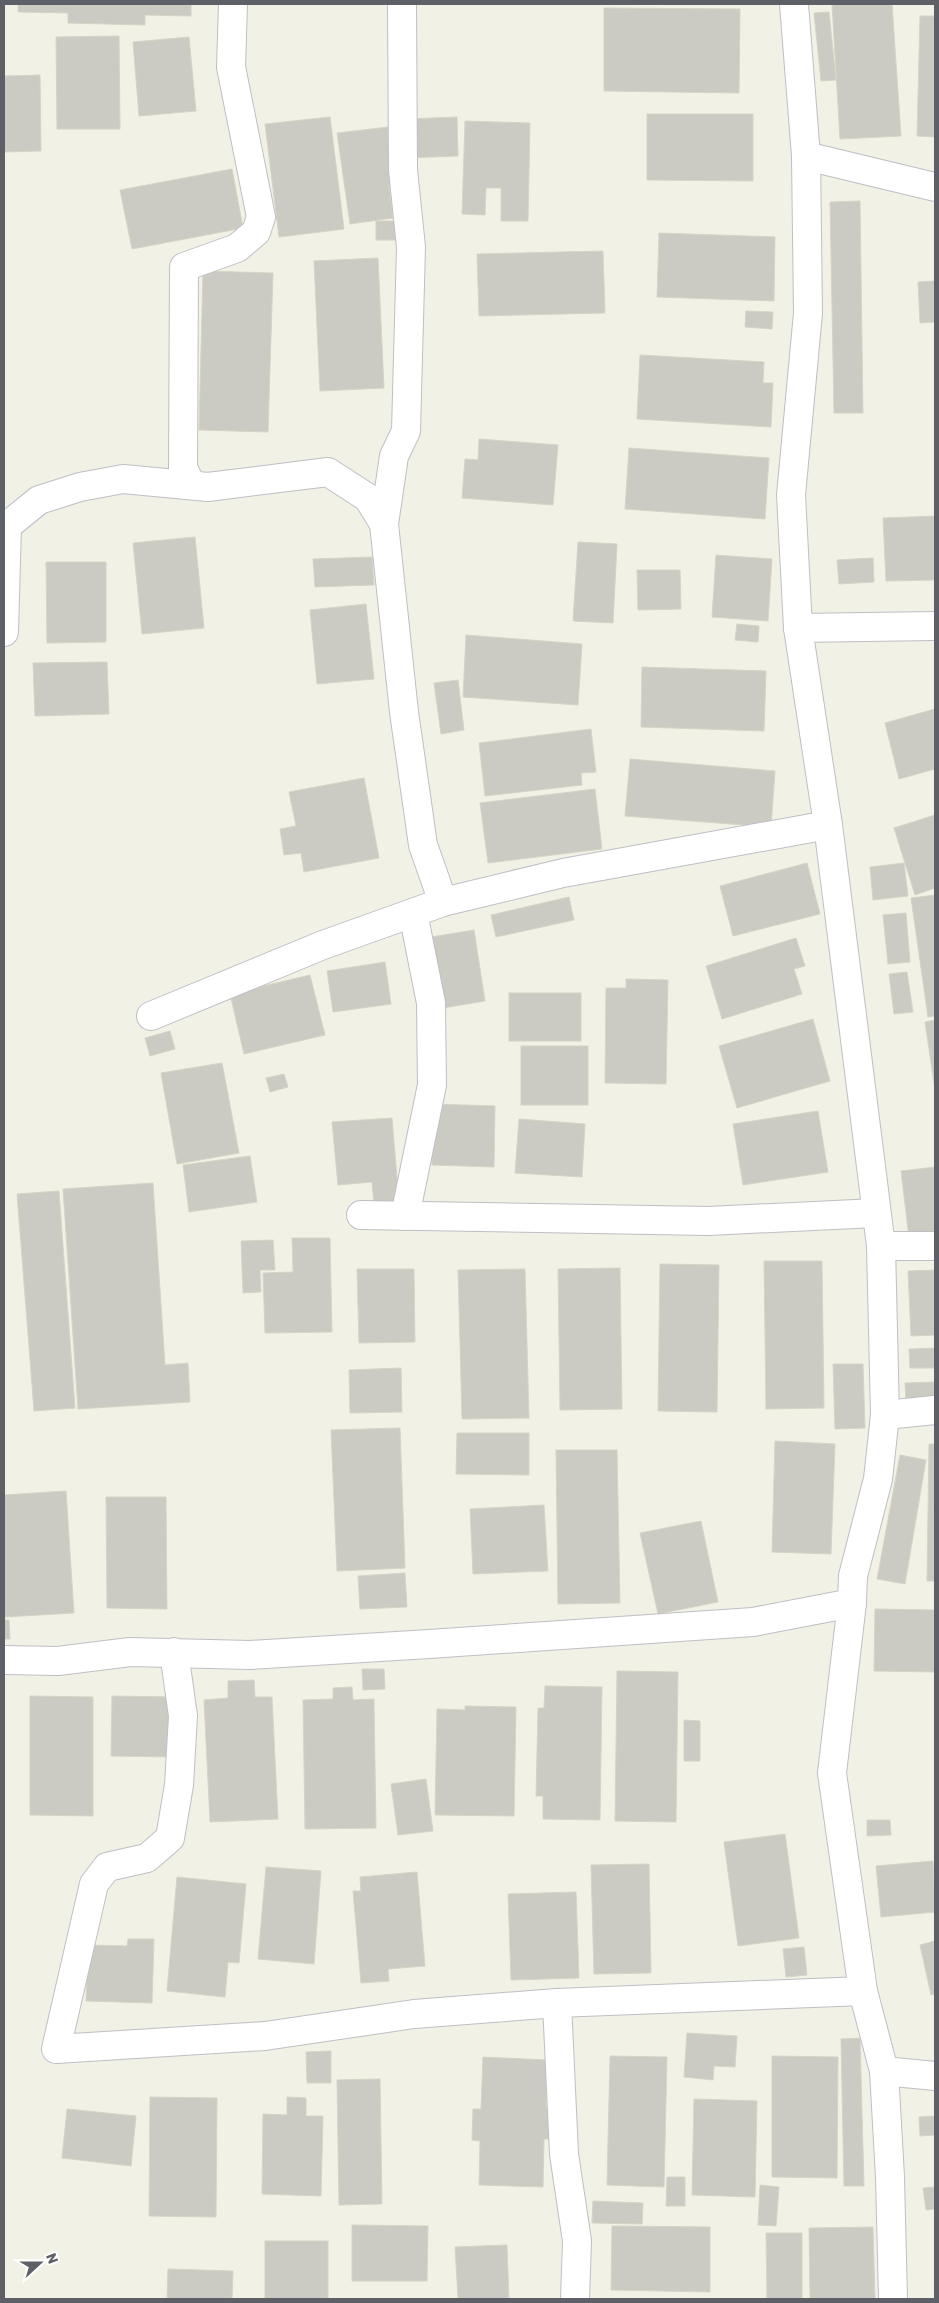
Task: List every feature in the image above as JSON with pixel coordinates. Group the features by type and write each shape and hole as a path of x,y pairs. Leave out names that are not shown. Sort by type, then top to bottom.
{"street":[{"path":"191,484 183,468 184,267 237,248 256,232 261,217 231,67 233,4"},
{"path":"402,4 403,170 410,247 406,431 394,456 384,524 404,712 423,845 443,902"},
{"path":"794,4 806,156 808,313 791,495 798,628 828,825 856,1034 881,1246 885,1415 878,1479 853,1576 852,1603 832,1773 863,1991 884,2071 890,2177 893,2299"},
{"path":"806,156 935,187"},
{"path":"4,632 7,526 39,500 80,487 123,478 208,487 328,472 368,498 384,524"},
{"path":"798,628 935,626"},
{"path":"151,1016 323,945 443,902 563,873 828,825"},
{"path":"406,1216 432,1085 431,1003 412,913"},
{"path":"361,1215 708,1221 876,1214"},
{"path":"881,1246 935,1246"},
{"path":"885,1415 935,1410"},
{"path":"4,1660 58,1661 130,1652 250,1656 753,1622 852,1603"},
{"path":"174,1652 183,1716 179,1784 170,1838 147,1858 107,1867 94,1884 56,2049 265,2036 414,2014 557,2003 863,1991"},
{"path":"557,2003 564,2154 577,2241 576,2299"},
{"path":"884,2071 935,2076"}],"building":[{"path":"18,4 191,4 191,16 145,15 145,25 68,23 68,13 18,12"},
{"path":"832,4 892,4 901,136 840,139"},
{"path":"604,8 740,9 739,93 604,91"},
{"path":"829,12 836,80 821,81 814,13"},
{"path":"920,16 935,16 935,137 917,136"},
{"path":"119,36 120,129 57,129 56,37"},
{"path":"189,37 196,111 139,116 133,42"},
{"path":"40,75 41,151 4,152 4,76"},
{"path":"647,114 753,114 753,181 647,180"},
{"path":"330,117 344,229 279,237 265,124"},
{"path":"457,117 458,156 407,158 406,119"},
{"path":"465,121 530,123 528,221 501,221 501,188 486,188 485,215 462,214"},
{"path":"388,127 396,184 389,185 393,218 350,224 337,133"},
{"path":"232,169 243,228 132,249 120,190"},
{"path":"860,201 863,413 834,413 830,202"},
{"path":"376,221 398,221 398,240 376,240"},
{"path":"659,233 775,237 774,301 657,297"},
{"path":"603,251 605,313 479,316 477,254"},
{"path":"378,258 384,388 320,391 314,261"},
{"path":"203,271 273,273 268,432 199,430"},
{"path":"935,281 935,322 920,323 918,282"},
{"path":"746,311 773,312 772,329 745,327"},
{"path":"640,355 764,362 763,383 773,383 771,427 637,419"},
{"path":"479,439 558,445 553,505 462,498 465,459 478,460"},
{"path":"629,448 769,458 765,519 625,509"},
{"path":"935,516 935,580 886,581 883,518"},
{"path":"195,537 204,628 142,634 133,543"},
{"path":"578,542 617,544 613,623 573,621"},
{"path":"716,555 772,559 768,621 712,617"},
{"path":"372,557 374,585 315,587 313,559"},
{"path":"873,558 874,582 839,584 837,560"},
{"path":"46,562 106,562 106,642 47,643"},
{"path":"637,570 680,570 681,609 638,610"},
{"path":"366,604 374,679 317,684 310,610"},
{"path":"737,624 759,626 758,642 735,640"},
{"path":"466,635 582,644 578,705 463,697"},
{"path":"107,662 109,714 35,716 33,663"},
{"path":"642,667 766,671 764,731 641,727"},
{"path":"458,680 464,730 441,734 434,683"},
{"path":"935,709 935,769 899,779 885,723"},
{"path":"591,729 596,772 581,773 582,785 485,796 479,743"},
{"path":"630,759 775,771 771,827 625,816"},
{"path":"364,778 379,858 304,872 301,853 284,855 280,829 296,826 289,792"},
{"path":"595,789 602,849 488,863 480,803"},
{"path":"935,815 935,888 915,895 894,828"},
{"path":"807,863 820,914 733,936 720,886"},
{"path":"904,863 908,896 873,900 870,867"},
{"path":"935,895 935,1016 928,1017 911,898"},
{"path":"569,897 574,920 496,937 491,915"},
{"path":"906,913 910,962 888,964 883,915"},
{"path":"474,930 485,1001 437,1009 425,938"},
{"path":"796,938 805,966 794,969 802,994 722,1019 706,966"},
{"path":"385,962 391,1004 333,1012 327,971"},
{"path":"907,972 913,1012 894,1014 889,974"},
{"path":"310,975 325,1035 244,1054 230,994"},
{"path":"626,979 668,980 666,1084 605,1083 606,988 626,988"},
{"path":"509,993 581,993 581,1041 509,1041"},
{"path":"813,1019 830,1081 737,1108 719,1046"},
{"path":"935,1020 935,1090 925,1022"},
{"path":"170,1031 175,1049 150,1056 145,1038"},
{"path":"521,1046 588,1046 588,1105 521,1105"},
{"path":"222,1063 239,1153 177,1164 161,1073"},
{"path":"284,1074 288,1087 270,1092 266,1078"},
{"path":"433,1104 495,1106 494,1167 432,1165"},
{"path":"818,1111 828,1172 743,1185 733,1124"},
{"path":"392,1118 399,1202 374,1204 372,1182 338,1185 332,1122"},
{"path":"519,1119 585,1124 582,1177 515,1173"},
{"path":"250,1156 257,1202 189,1212 183,1165"},
{"path":"935,1167 935,1235 909,1238 901,1171"},
{"path":"153,1183 165,1365 188,1363 190,1402 78,1409 63,1189"},
{"path":"59,1191 75,1408 34,1411 17,1194"},
{"path":"292,1238 330,1238 332,1332 265,1333 263,1273 293,1272"},
{"path":"273,1240 275,1270 260,1270 261,1292 243,1293 241,1241"},
{"path":"764,1261 822,1261 824,1408 766,1409"},
{"path":"660,1264 719,1265 717,1412 658,1411"},
{"path":"620,1268 622,1409 560,1410 558,1269"},
{"path":"357,1269 414,1269 415,1342 359,1343"},
{"path":"525,1269 529,1418 462,1419 458,1270"},
{"path":"935,1270 935,1335 911,1336 908,1271"},
{"path":"935,1348 935,1368 910,1368 909,1349"},
{"path":"833,1364 863,1364 865,1428 835,1429"},
{"path":"401,1368 402,1412 350,1413 349,1370"},
{"path":"935,1382 935,1401 906,1402 905,1383"},
{"path":"400,1428 405,1568 337,1571 331,1430"},
{"path":"457,1433 529,1433 529,1475 456,1474"},
{"path":"775,1441 835,1444 831,1554 772,1552"},
{"path":"929,1444 935,1444 935,1581 927,1581"},
{"path":"556,1450 617,1450 620,1603 558,1604"},
{"path":"900,1455 926,1460 905,1584 877,1579"},
{"path":"66,1491 74,1613 4,1617 4,1495"},
{"path":"106,1497 166,1497 167,1609 107,1608"},
{"path":"544,1505 548,1571 473,1574 470,1509"},
{"path":"701,1521 718,1602 658,1614 640,1533"},
{"path":"405,1573 407,1607 360,1609 358,1576"},
{"path":"875,1609 935,1610 935,1672 874,1671"},
{"path":"4,1620 9,1620 10,1639 4,1639"},
{"path":"362,1669 384,1669 385,1689 363,1690"},
{"path":"617,1671 678,1672 676,1822 615,1821"},
{"path":"254,1680 255,1697 272,1697 278,1819 210,1822 204,1700 228,1698 228,1681"},
{"path":"545,1686 602,1687 600,1820 543,1819 543,1796 536,1796 538,1708 544,1708"},
{"path":"352,1687 353,1700 374,1699 376,1828 305,1829 303,1700 333,1699 333,1688"},
{"path":"30,1696 93,1697 93,1816 30,1815"},
{"path":"112,1696 173,1697 172,1757 111,1756"},
{"path":"465,1706 516,1707 514,1816 435,1815 437,1709 465,1710"},
{"path":"684,1720 700,1721 700,1761 684,1761"},
{"path":"426,1779 433,1831 398,1835 391,1784"},
{"path":"867,1820 890,1820 891,1835 867,1836"},
{"path":"785,1834 799,1938 738,1946 724,1842"},
{"path":"933,1861 935,1912 881,1917 876,1866"},
{"path":"649,1864 651,1973 594,1974 591,1865"},
{"path":"266,1867 321,1871 314,1964 258,1959"},
{"path":"417,1872 425,1966 388,1969 389,1981 361,1983 353,1891 361,1891 360,1877"},
{"path":"177,1877 246,1884 239,1963 228,1962 225,1997 167,1991"},
{"path":"576,1892 579,1978 511,1980 508,1894"},
{"path":"128,1939 154,1939 152,2003 86,2001 88,1945 127,1946"},
{"path":"935,1941 935,1994 931,1995 920,1945"},
{"path":"804,1947 807,1975 786,1977 783,1949"},
{"path":"687,2033 737,2036 735,2067 714,2066 713,2080 684,2077"},
{"path":"860,2038 864,2186 844,2186 841,2039"},
{"path":"331,2051 331,2083 307,2083 306,2052"},
{"path":"610,2056 667,2057 664,2187 607,2185"},
{"path":"772,2056 838,2057 837,2178 772,2177"},
{"path":"483,2057 547,2060 546,2108 551,2108 550,2139 544,2139 543,2187 479,2185 480,2141 472,2140 473,2109 481,2109"},
{"path":"380,2079 382,2204 339,2205 337,2080"},
{"path":"150,2097 217,2098 216,2217 149,2216"},
{"path":"287,2097 306,2098 306,2116 323,2116 321,2196 262,2194 263,2114 287,2115"},
{"path":"694,2099 757,2101 755,2197 692,2195"},
{"path":"67,2109 136,2116 131,2166 62,2158"},
{"path":"935,2116 935,2135 920,2136 919,2117"},
{"path":"667,2177 685,2177 685,2206 666,2206"},
{"path":"760,2185 779,2187 776,2226 758,2225"},
{"path":"935,2187 935,2209 926,2210 923,2188"},
{"path":"593,2201 643,2203 642,2224 592,2223"},
{"path":"352,2225 428,2226 427,2281 352,2281"},
{"path":"612,2226 710,2227 710,2292 611,2290"},
{"path":"873,2227 875,2299 810,2299 809,2228"},
{"path":"766,2233 802,2233 802,2299 767,2299"},
{"path":"265,2241 328,2241 328,2299 265,2299"},
{"path":"507,2245 509,2299 458,2299 455,2247"},
{"path":"168,2269 233,2271 232,2299 167,2299"}]}
